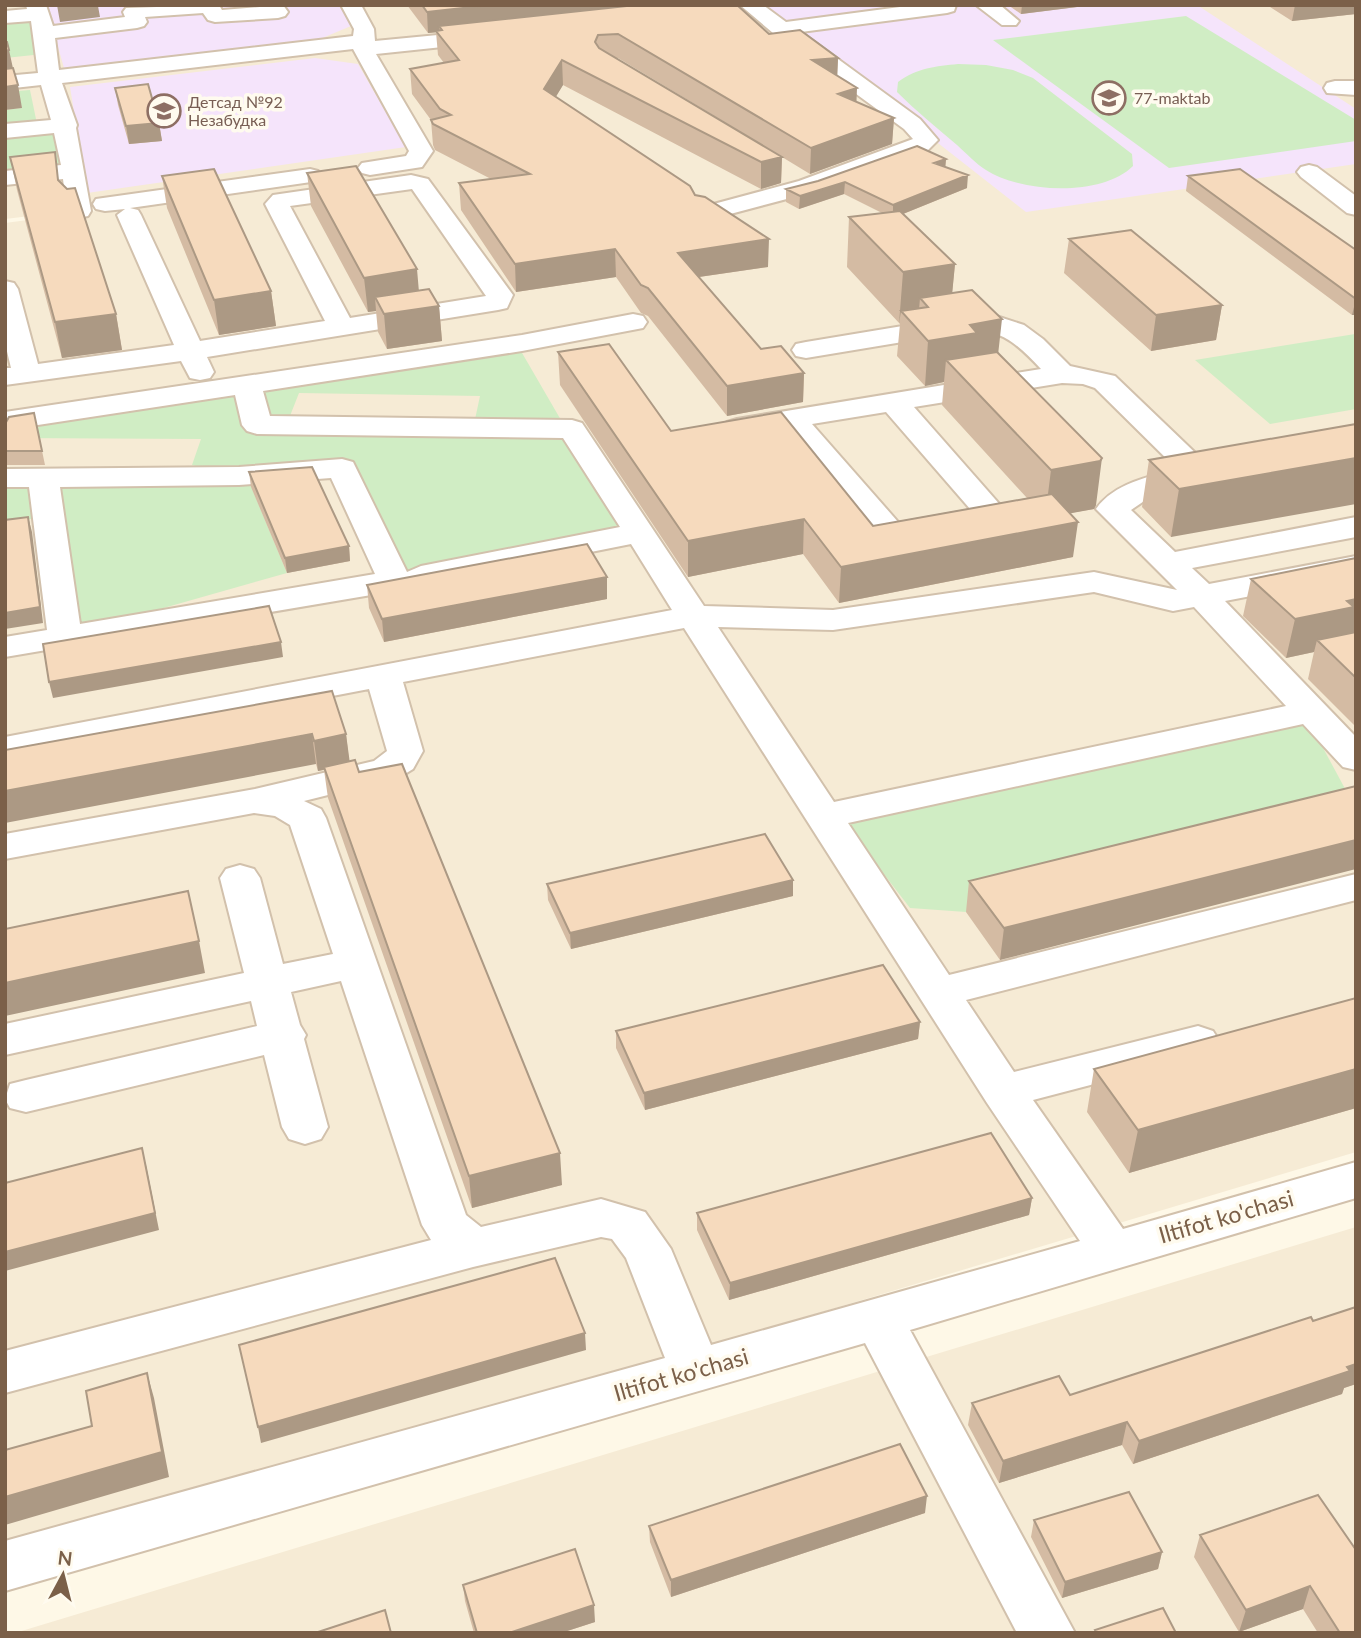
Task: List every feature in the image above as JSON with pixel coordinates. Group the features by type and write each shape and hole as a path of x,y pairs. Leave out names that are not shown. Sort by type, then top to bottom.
{"street":[{"path":"5,17 137,22 133,12 210,6 215,16 278,12 272,5"},
{"path":"104,204 414,162 425,144 390,112 351,5"},
{"path":"780,29 947,8 943,5"},
{"path":"986,5 1009,21"},
{"path":"704,215 808,186 918,148 924,144 926,137 751,7 726,11"},
{"path":"40,17 42,64 66,125 76,171 79,211"},
{"path":"364,39 390,26"},
{"path":"5,83 42,64 364,39 511,33"},
{"path":"5,131 66,125"},
{"path":"780,169 808,186"},
{"path":"5,178 76,171"},
{"path":"1309,172 1350,208"},
{"path":"5,289 16,375 191,351 498,302 499,295 420,184 411,182 307,196 282,200 276,204 341,327"},
{"path":"129,215 209,390"},
{"path":"5,421 522,343 633,322"},
{"path":"806,350 975,322 993,322 1012,327 1062,374"},
{"path":"297,334 320,373"},
{"path":"69,368 77,410"},
{"path":"710,432 1062,374 1086,376 1104,382 1211,470 1139,490 1112,509 1201,595 1356,759"},
{"path":"239,476 257,425 247,383"},
{"path":"792,420 891,534 993,515 894,403"},
{"path":"257,425 572,429 1003,1091 1112,1250"},
{"path":"360,428 342,468 395,581"},
{"path":"5,478 239,476 342,468"},
{"path":"43,476 65,636"},
{"path":"16,520 48,517"},
{"path":"1169,563 1356,527"},
{"path":"5,647 395,581 639,533"},
{"path":"5,748 692,616 833,620 1094,582 1172,601 1356,566"},
{"path":"1275,673 1315,665"},
{"path":"5,847 254,802 387,769 400,761 405,751 383,676"},
{"path":"824,816 1311,712"},
{"path":"254,802 285,806 307,818 446,1225 473,1248"},
{"path":"240,878 284,1035 305,1127"},
{"path":"940,992 1356,887"},
{"path":"5,1040 356,963"},
{"path":"1003,1091 1234,1033"},
{"path":"26,1096 284,1035"},
{"name":"Iltifot ko'chasi","path":"5,1566 878,1319 1356,1180"},
{"path":"5,1372 473,1248 601,1218 628,1225 647,1249 696,1371"},
{"path":"878,1319 1046,1633"}],"shaded area":[{"path":"5,5 1356,5 1356,1152 5,1557 5,223 325,181 5,219"},
{"path":"46,5 339,5 351,26 320,39 64,68"},
{"name":"77-maktab","path":"762,5 1197,5 1356,109 1356,164 1026,212"},
{"path":"315,58 358,64 406,147 87,193 70,87"},
{"path":"1356,1227 1356,1633 15,1633"}],"green space":[{"path":"34,16 43,54 5,58 5,23"},
{"path":"1186,16 1356,120 1356,141 1169,168 993,40"},
{"path":"958,64 1013,70 1033,78 1132,154 1133,166 1102,183 1061,188 1020,183 1001,178 986,170 897,92 898,82 912,74 934,67"},
{"path":"30,90 37,124 5,127 5,110 22,108 18,91"},
{"path":"60,127 65,164 5,172 5,133"},
{"path":"1355,334 1356,409 1270,424 1195,360"},
{"path":"518,346 565,427 474,424 480,396 299,393 288,421 569,432 639,533 395,581 342,468 239,476 192,465 201,439 9,438 5,421"},
{"path":"43,476 250,484 287,573 65,636 48,517 5,522 5,478"},
{"path":"1309,722 1356,809 966,912 910,908 843,821"}],"building":[{"path":"422,5 490,5 427,12"},
{"path":"636,5 737,5 769,34 800,30 838,58 812,60 857,88 838,94 894,118 811,148 618,34 598,35 595,42 599,48 782,157 761,162 562,60 544,89 690,186 695,195 705,197 769,239 678,253 761,349 781,346 804,373 727,386 648,288 641,285 615,249 515,264 459,183 530,174 433,124 431,120 451,115 440,109 410,69 459,60 436,31 442,30 439,26"},
{"path":"13,68 18,85 5,87 5,69"},
{"path":"148,84 159,123 126,126 115,88"},
{"path":"917,146 946,159 934,163 968,175 893,205 845,182 800,196 786,189 818,181"},
{"path":"55,152 58,180 67,189 75,188 116,314 55,322 10,157"},
{"path":"356,166 417,269 364,278 307,173"},
{"path":"214,169 271,291 214,300 162,176"},
{"path":"1240,169 1356,250 1356,299 1188,176"},
{"path":"900,211 955,264 903,272 849,217"},
{"path":"1131,230 1222,305 1156,315 1069,239"},
{"path":"429,289 439,306 384,314 375,297"},
{"path":"972,290 1002,319 970,325 977,333 928,341 901,311 928,307 920,298"},
{"path":"609,344 671,431 781,412 873,526 1052,494 1078,522 841,567 804,519 688,541 558,352"},
{"path":"997,352 1102,458 1100,461 1051,470 946,360"},
{"path":"34,413 42,451 5,451 5,424 9,417"},
{"path":"1356,424 1356,458 1179,489 1149,460"},
{"path":"312,467 349,546 285,558 249,472"},
{"path":"28,517 40,607 5,613 5,520"},
{"path":"587,544 607,577 382,619 367,585"},
{"path":"1356,558 1356,599 1347,601 1354,607 1295,619 1251,579"},
{"path":"269,606 281,642 49,682 43,644"},
{"path":"1356,632 1356,678 1317,640"},
{"path":"332,691 346,734 314,741 312,734 5,791 5,750"},
{"path":"355,760 359,772 402,764 560,1153 469,1176 324,767"},
{"path":"1356,786 1356,840 1004,928 969,881"},
{"path":"765,834 793,880 570,933 547,884"},
{"path":"188,891 199,941 5,983 5,929"},
{"path":"883,965 920,1022 644,1093 616,1031"},
{"path":"1356,998 1356,1069 1138,1130 1094,1069"},
{"path":"991,1133 1032,1198 730,1283 697,1213"},
{"path":"142,1148 155,1213 5,1252 5,1183"},
{"path":"555,1258 585,1333 258,1427 239,1345"},
{"path":"1356,1307 1356,1364 1347,1367 1350,1371 1139,1441 1127,1422 1003,1461 972,1403 1059,1376 1070,1395 1311,1317 1313,1321"},
{"path":"147,1373 162,1452 5,1497 5,1450 92,1426 86,1391"},
{"path":"900,1444 927,1496 671,1580 649,1526"},
{"path":"1129,1492 1162,1552 1065,1582 1034,1520"},
{"path":"1318,1495 1356,1550 1356,1633 1340,1633 1310,1586 1246,1610 1200,1535"},
{"path":"575,1549 594,1605 509,1633 477,1633 463,1585"},
{"path":"1163,1608 1176,1633 1097,1633 1095,1630"},
{"path":"385,1610 391,1633 315,1633"}],"place":[{"name":"77-maktab","path":"1109,98"},
{"name":"Детсад №92 Незабудка","path":"164,111"}]}
